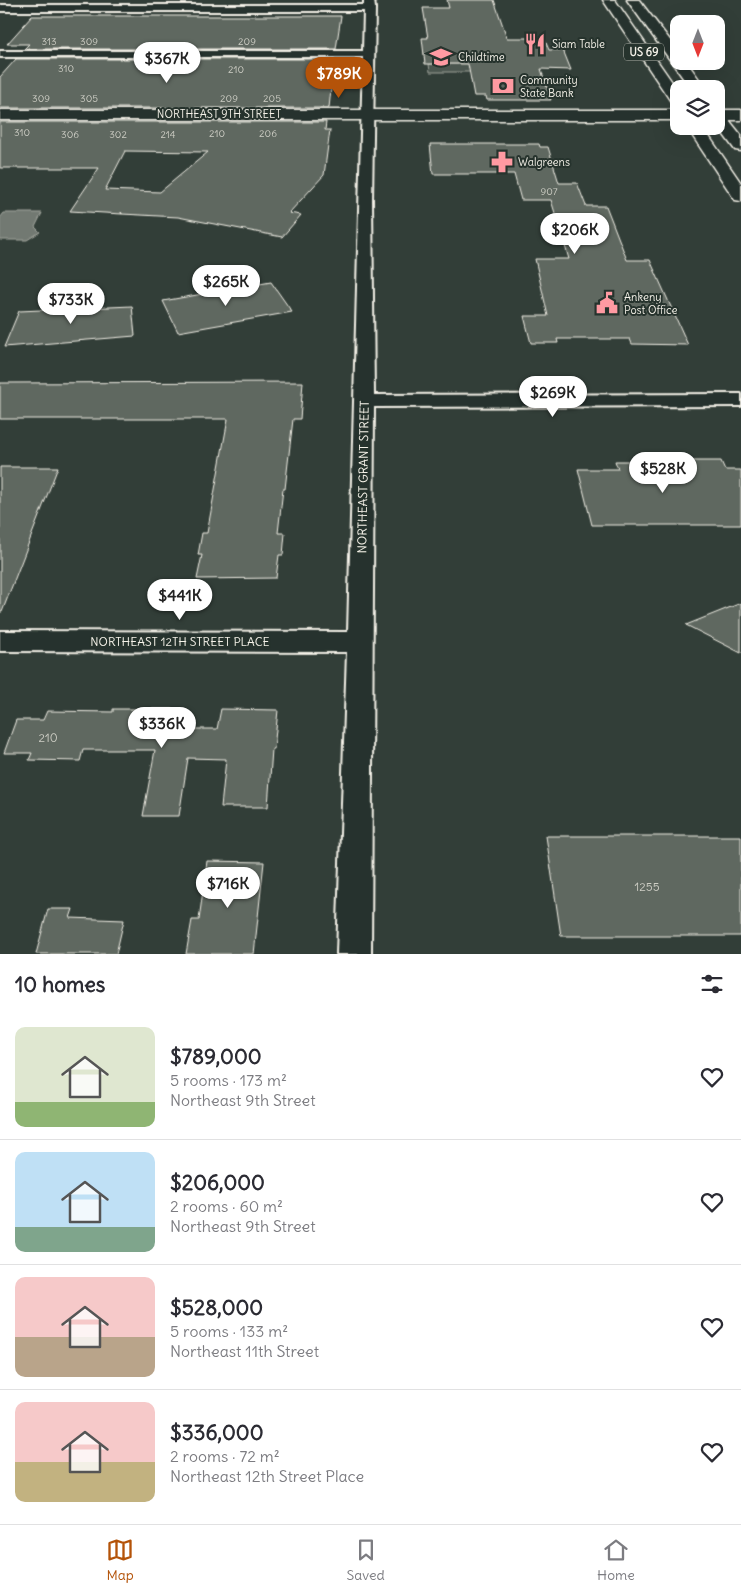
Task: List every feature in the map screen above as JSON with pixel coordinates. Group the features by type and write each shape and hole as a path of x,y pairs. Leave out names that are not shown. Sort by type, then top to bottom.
{"main road":[{"name":"US 69","path":"609,0 670,90"},
{"name":"US 69","path":"633,0 691,80"},
{"path":"725,114 741,115"},
{"name":"NORTHEAST 9TH STREET","path":"0,115 670,115"},
{"path":"725,125 741,146"},
{"path":"700,135 741,196"}],"street":[{"path":"0,8 370,4"},
{"name":"NORTHEAST GRANT STREET","path":"354,954 364,401 367,54 370,4"},
{"path":"0,54 367,54"},
{"path":"364,401 741,400"},
{"name":"NORTHEAST 12TH STREET PLACE","path":"0,641 360,642"}],"shaded area":[{"path":"455,50 509,72 430,72 429,64 458,64"},
{"path":"4,213 42,213 35,227 40,232 27,240 0,240 0,218"}],"building":[{"path":"447,0 494,0 507,38 544,38 549,50 563,50 571,70 541,69 551,100 487,100 486,96 474,96 468,64 425,64 422,38 428,38 423,8 449,8"},
{"path":"32,16 341,16 336,49 24,49 29,44 7,44"},
{"path":"16,59 334,59 329,108 0,108 0,77"},
{"path":"0,122 326,122 325,130 330,130 324,175 289,213 301,215 282,237 178,217 70,211 99,168 0,168","holes":["125,151 208,152 160,192 105,190"]},
{"path":"430,144 539,144 540,147 548,147 559,183 577,183 586,206 606,206 627,260 650,260 688,345 632,344 630,339 557,339 558,343 531,343 524,316 548,316 535,259 569,259 551,200 521,200 514,174 433,174"},
{"path":"271,282 292,312 178,332 163,301"},
{"path":"132,306 135,336 4,347 19,311"},
{"path":"303,382 300,419 293,419 285,489 283,489 278,533 285,533 283,555 279,555 276,578 197,579 202,555 198,555 202,533 207,533 228,419 0,419 0,383"},
{"path":"615,461 721,461 725,470 741,470 741,525 592,525 578,469 618,469"},
{"path":"0,467 58,467 2,612 0,612"},
{"path":"741,603 741,653 686,625"},
{"path":"113,709 176,709 173,729 217,729 221,709 278,710 274,749 272,749 268,807 221,807 226,759 188,758 179,816 143,816 155,750 83,750 80,761 29,760 32,753 4,753 16,720 43,720 47,711 113,712"},
{"path":"546,836 741,836 741,936 561,936"},
{"path":"207,861 264,862 254,954 186,954 192,920 199,920"},
{"path":"48,909 73,909 70,918 124,920 116,954 36,954"}],"place":[{"name":"Siam Table","path":"535,44"},
{"name":"Childtime","path":"441,57"},
{"name":"Community State Bank","path":"503,86"},
{"name":"Walgreens","path":"502,162"},
{"name":"Ankeny Post Office","path":"607,303"}]}
